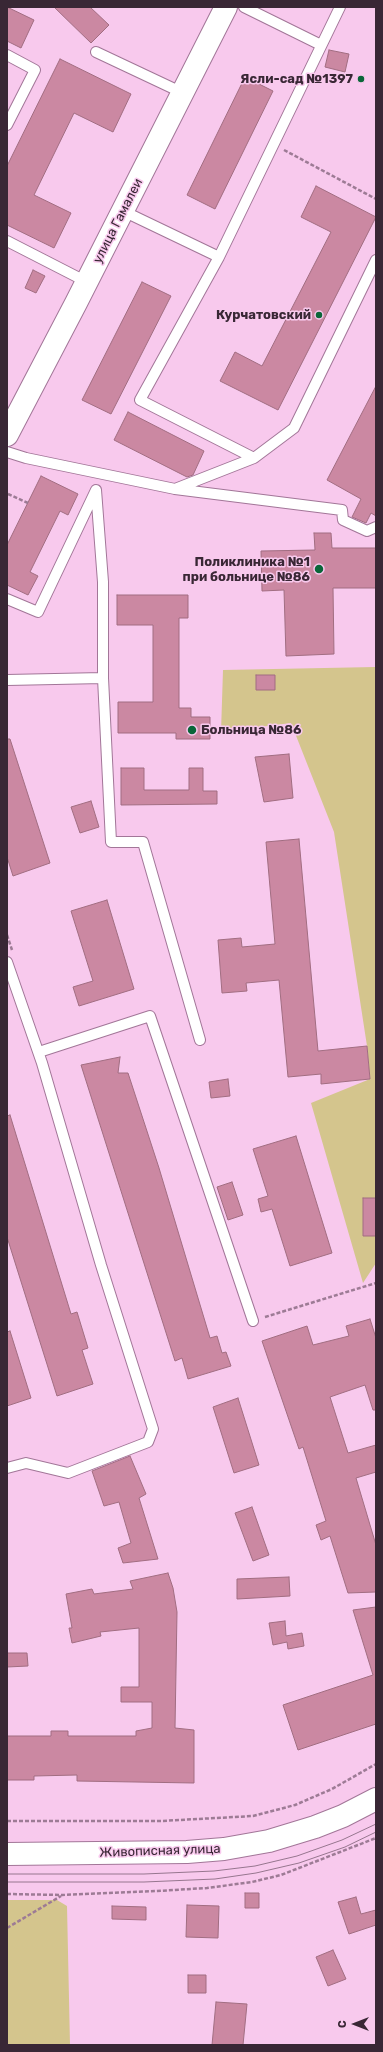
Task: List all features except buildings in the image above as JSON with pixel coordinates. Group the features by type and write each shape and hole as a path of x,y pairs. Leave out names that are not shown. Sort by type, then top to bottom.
{"street":[{"name":"улица Гамалеи","path":"7,435 183,93 221,9"},
{"name":"Живописная улица","path":"7,1854 187,1852 224,1849 268,1841 315,1827 343,1816 376,1799"}],"lane":[{"path":"244,7 321,45"},
{"path":"254,458 140,400 219,257 340,7"},
{"path":"96,52 183,93"},
{"path":"7,55 34,70 7,125"},
{"path":"123,211 219,257"},
{"path":"7,241 87,282"},
{"path":"175,490 254,458 294,428 376,260"},
{"path":"7,452 26,458 175,490 342,510 343,520 367,531 376,527"},
{"path":"7,599 38,612 96,490 102,582 103,678 111,842 143,842 200,1040"},
{"path":"7,680 103,678"},
{"path":"7,962 39,1052 153,1429 148,1442 68,1472 26,1463 7,1468"},
{"path":"39,1052 150,1016 253,1321"}],"path":[{"path":"273,144 376,199"},
{"path":"8,494 28,503"},
{"path":"253,1321 376,1283"},
{"path":"7,1821 161,1821 253,1816 295,1805 332,1789 376,1764"},
{"path":"7,1894 62,1895 207,1888 252,1882 281,1875 376,1838"},
{"path":"7,1928 62,1895"}],"shaded area":[{"path":"376,663 376,1263 363,1283 311,1103 370,1079 367,1046 334,832 291,723 221,732 223,670 375,667"},
{"path":"7,1900 57,1900 67,1906 70,2045 7,2045"}],"tram line":[{"path":"7,1874 144,1874 214,1871 255,1866 297,1856 342,1840 376,1824"},
{"path":"7,1882 144,1882 215,1879 256,1873 299,1863 345,1847 376,1832"}],"place":[{"name":"Ясли-сад №1397","path":"361,79"},
{"name":"Курчатовский","path":"319,315"},
{"name":"Поликлиника №1 при больнице №86","path":"319,569"},
{"name":"Больница №86","path":"192,730"}]}
